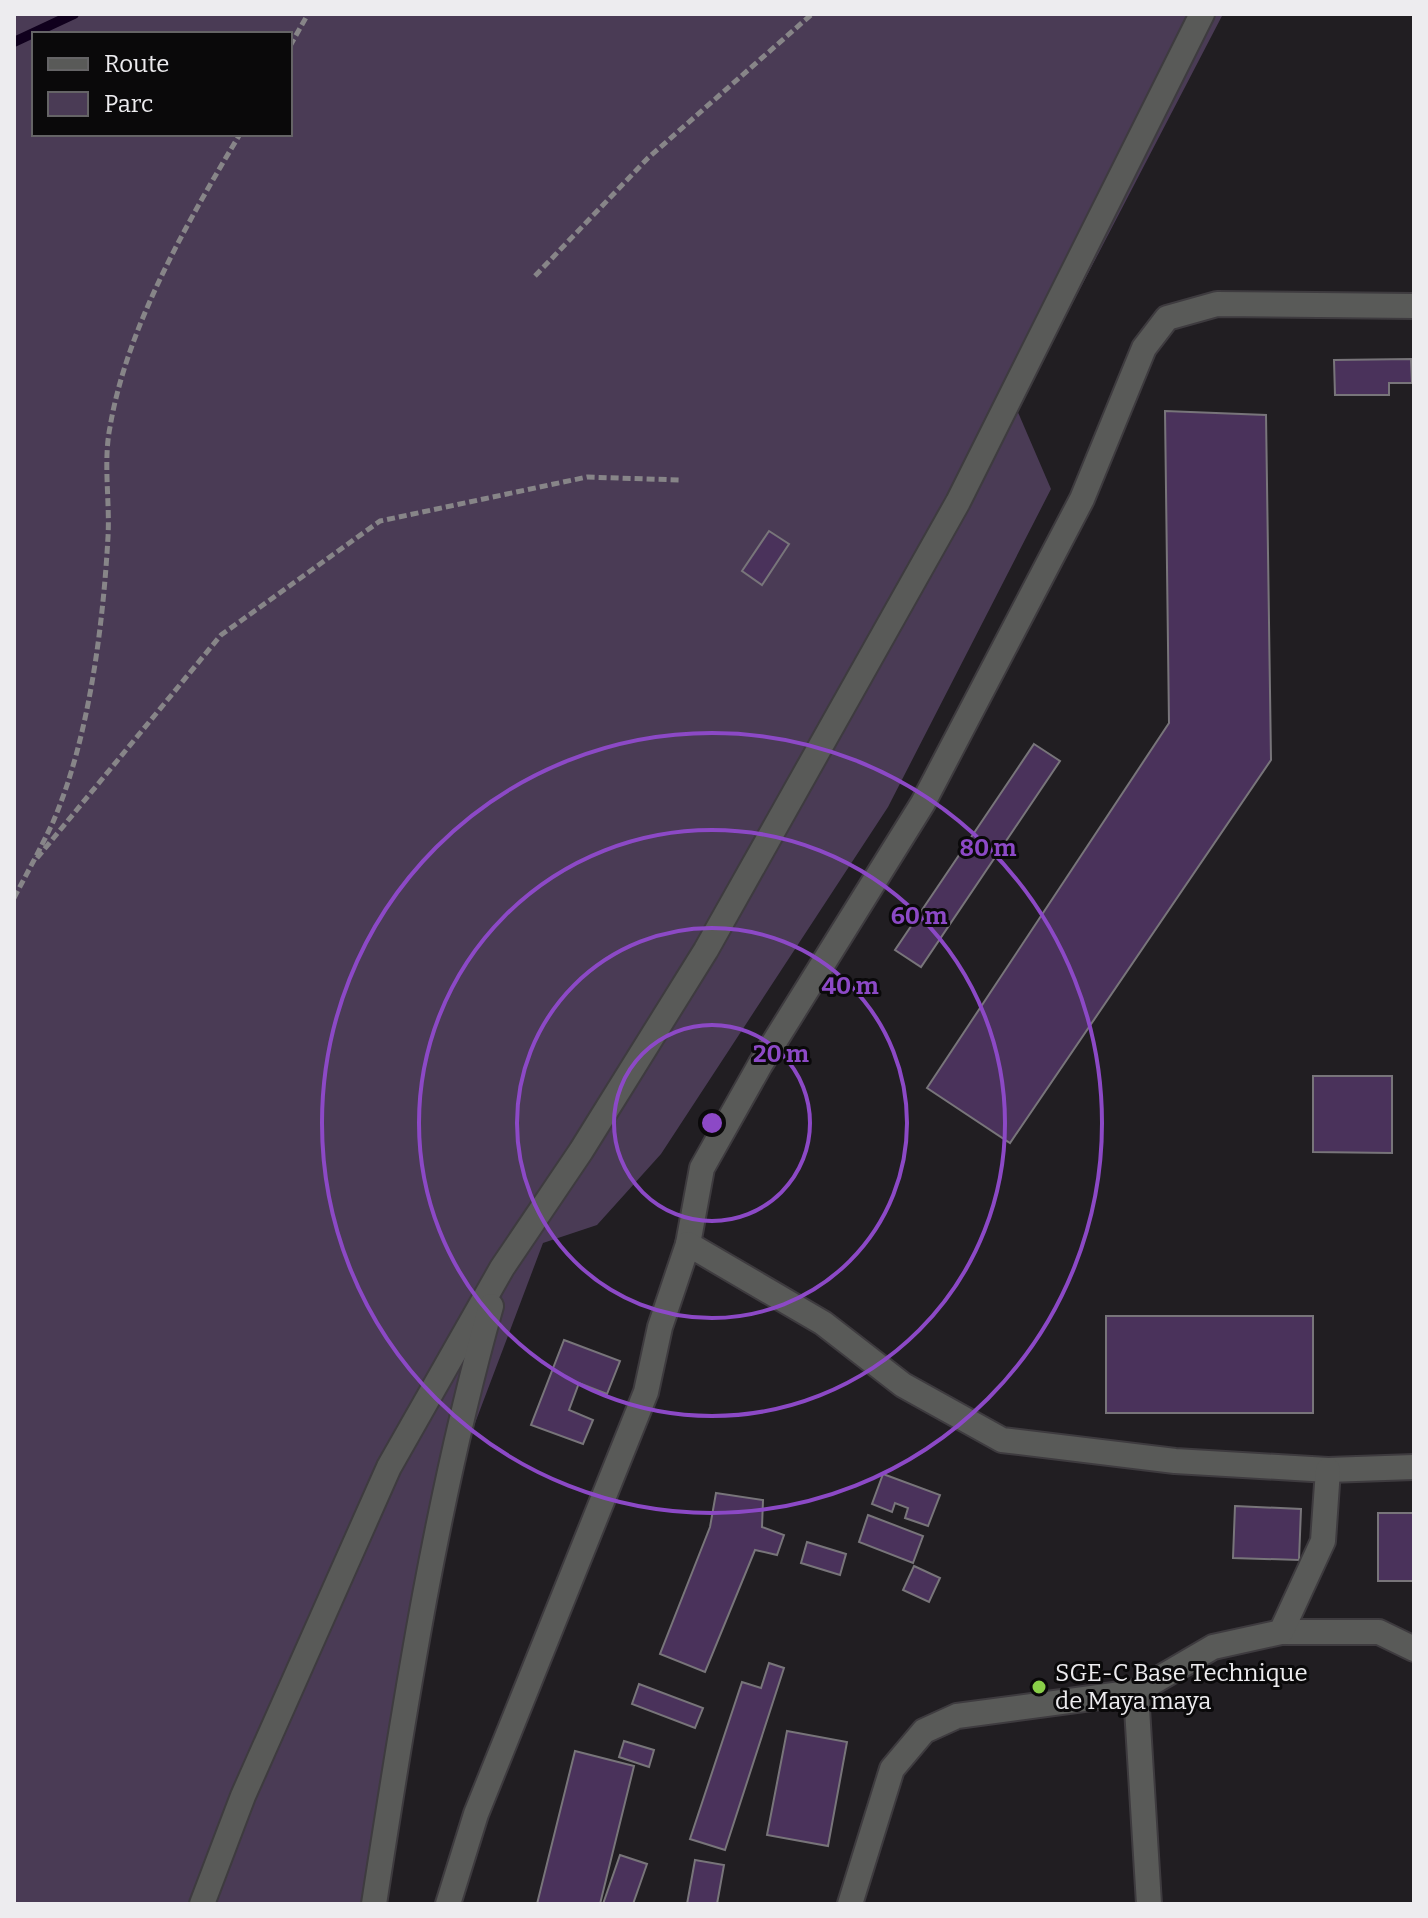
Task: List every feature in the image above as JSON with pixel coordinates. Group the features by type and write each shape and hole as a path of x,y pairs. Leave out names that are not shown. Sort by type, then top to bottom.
{"lane":[{"path":"202,1904 243,1796 389,1467 502,1268 581,1151 706,950 958,502 1141,129 1202,14"},
{"path":"448,1904 476,1814 646,1392 660,1327 688,1244 702,1168 812,978 923,803 1082,499 1144,348 1167,318 1217,304 1414,306"},
{"path":"688,1244 823,1323 903,1385 1002,1440 1175,1461 1328,1470 1414,1467"},
{"path":"374,1904 399,1740 465,1399 502,1268"},
{"path":"1281,1632 1323,1541 1328,1470"},
{"path":"850,1904 892,1769 924,1731 957,1716 1136,1692 1213,1647 1281,1632 1379,1632 1414,1649"},
{"path":"1136,1692 1149,1904"}],"path":[{"path":"292,42 308,14"},
{"path":"535,276 648,158 812,14"},
{"path":"14,898 53,821 78,740 97,642 108,537 109,428 131,353 156,289 239,136"},
{"path":"29,868 221,635 380,521 587,477 679,480"}],"green space":[{"path":"14,14 1223,14 1017,410 1051,489 888,807 661,1154 597,1225 543,1243 449,1492 387,1904 14,1904"}],"building":[{"path":"1411,359 1412,383 1389,383 1389,395 1335,395 1334,360"},
{"path":"1165,411 1266,415 1271,760 1010,1143 927,1088 1169,723"},
{"path":"769,531 789,544 762,585 742,571"},
{"path":"1034,744 1060,761 921,967 895,950"},
{"path":"1313,1076 1392,1076 1392,1153 1313,1152"},
{"path":"1106,1316 1313,1316 1313,1413 1106,1413"},
{"path":"564,1340 620,1361 607,1394 579,1383 569,1410 593,1420 583,1444 531,1425"},
{"path":"883,1474 940,1495 928,1526 905,1518 908,1508 895,1503 892,1512 872,1504"},
{"path":"716,1493 763,1500 762,1527 784,1535 777,1555 755,1550 705,1672 660,1654 710,1527"},
{"path":"1235,1506 1301,1509 1299,1560 1233,1558"},
{"path":"1378,1513 1414,1513 1414,1581 1378,1581"},
{"path":"868,1515 923,1536 913,1563 859,1542"},
{"path":"807,1542 846,1554 840,1575 801,1563"},
{"path":"914,1566 940,1578 929,1602 903,1590"},
{"path":"769,1663 784,1668 725,1850 690,1839 742,1682 761,1688"},
{"path":"639,1684 703,1708 695,1728 632,1704"},
{"path":"787,1731 847,1742 828,1846 767,1835"},
{"path":"624,1741 654,1750 649,1767 619,1757"},
{"path":"575,1751 634,1766 600,1904 537,1904"},
{"path":"620,1855 647,1864 633,1904 603,1904"},
{"path":"695,1860 724,1865 717,1904 687,1904"}],"waterway":[{"path":"35,32 74,14"},
{"path":"14,42 32,34"}],"place":[{"name":"SGE-C Base Technique de Maya maya","path":"1039,1687"}]}
